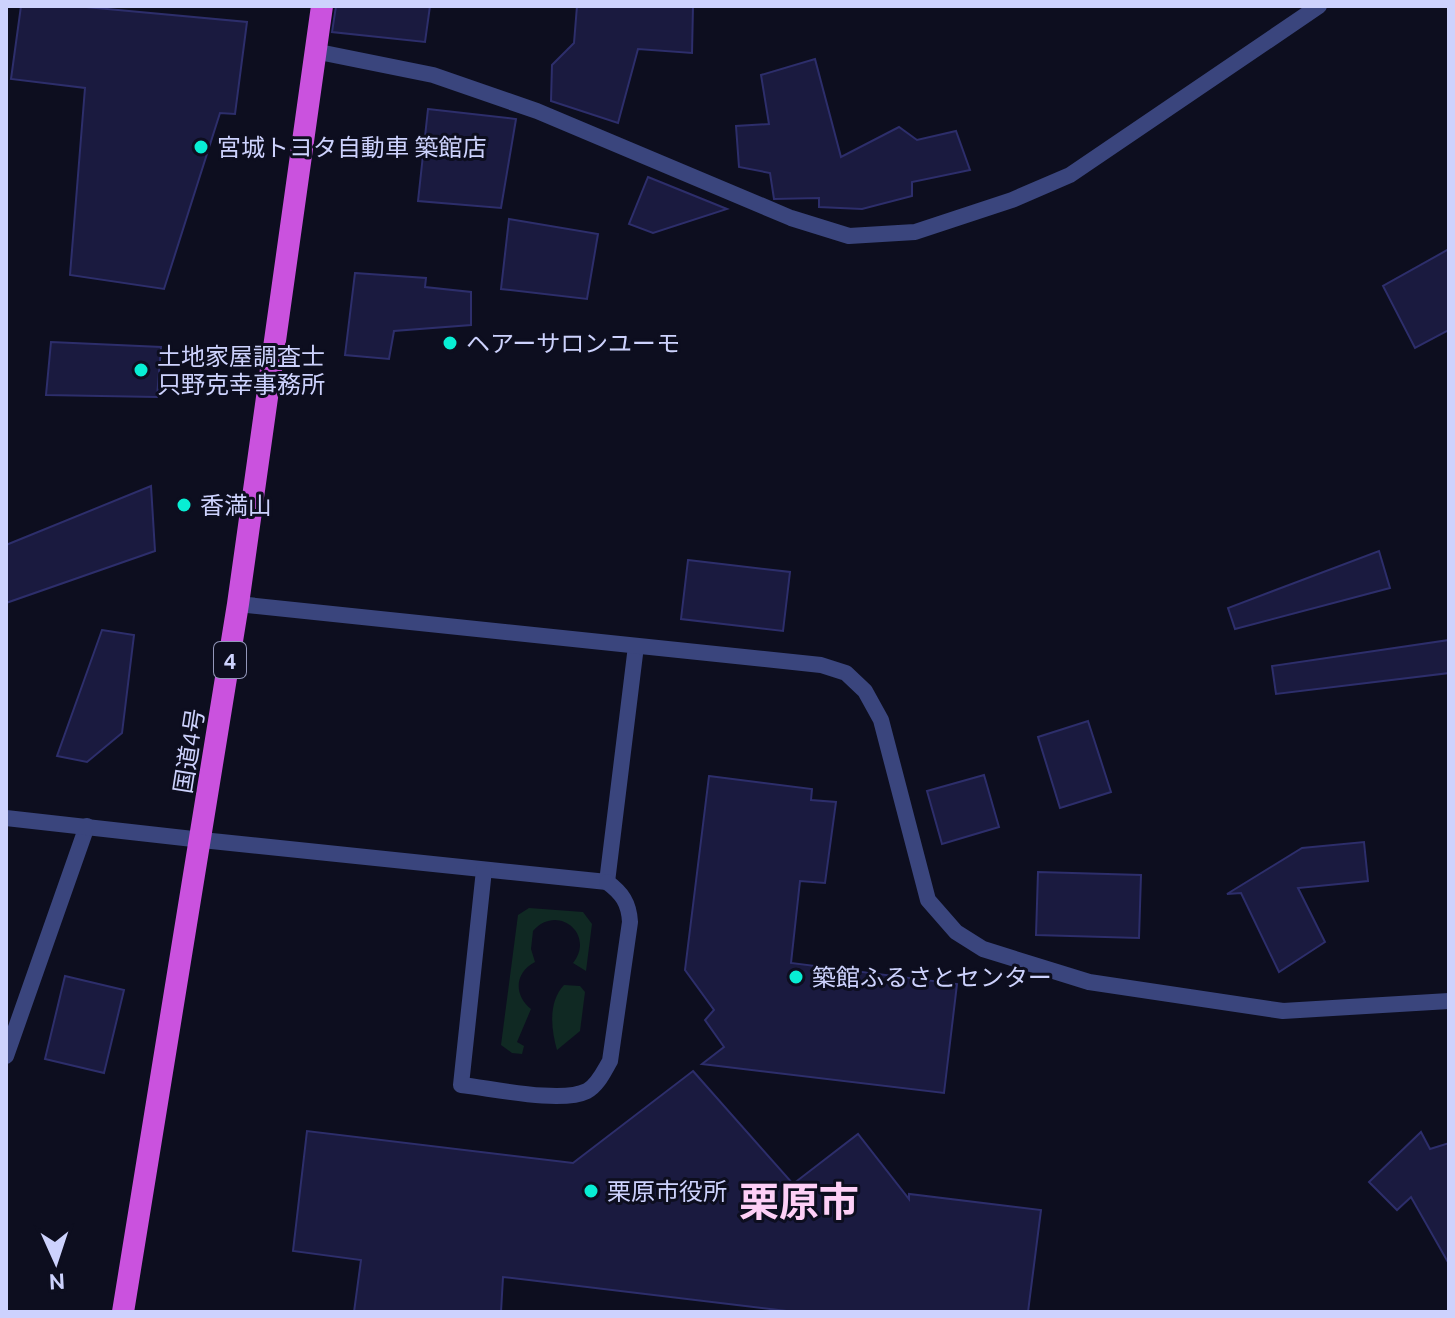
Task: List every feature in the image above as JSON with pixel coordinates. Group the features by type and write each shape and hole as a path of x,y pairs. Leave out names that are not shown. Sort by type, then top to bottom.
{"highway":[{"name":"国道4号","path":"123,1312 238,604 322,6"}],"street":[{"path":"314,51 433,75 463,85 537,111 791,218 849,236 915,232 1012,200 1070,175 1319,6"},
{"path":"238,604 821,665 846,673 865,691 881,720 928,900 956,932 983,949 1089,982 1283,1011 1449,1001"},
{"path":"607,882 636,646"},
{"path":"6,818 607,882 621,893 630,922 610,1061 587,1091 566,1096 461,1085 484,870"},
{"path":"6,1056 87,826"}],"green space":[{"path":"529,908 583,912 592,924 586,971 573,963 580,942 571,926 553,920 533,931 531,949 535,962 523,972 519,984 521,997 531,1009 517,1042 524,1046 522,1054 512,1053 501,1045 518,915"},
{"path":"564,985 580,986 585,992 580,1031 557,1050 552,1016 555,999"}],"building":[{"path":"21,6 75,6 247,22 235,114 220,113 164,289 70,275 85,88 11,79"},
{"path":"336,6 430,6 425,42 332,32"},
{"path":"577,6 693,6 692,53 638,49 618,123 551,101 552,65 574,43"},
{"path":"815,59 841,157 899,127 917,140 956,131 970,170 912,182 912,196 862,209 819,207 819,198 774,199 770,173 739,167 736,126 769,124 761,75"},
{"path":"428,109 516,119 501,208 418,201"},
{"path":"648,177 727,209 653,233 629,224"},
{"path":"509,219 598,234 587,299 501,289"},
{"path":"1449,249 1449,330 1415,348 1383,286"},
{"path":"355,273 426,278 425,287 471,292 471,325 394,331 389,359 345,355"},
{"path":"51,342 161,347 157,397 46,395"},
{"path":"151,486 155,551 6,603 6,545"},
{"path":"1379,551 1390,588 1235,629 1228,608"},
{"path":"688,560 790,572 783,631 681,619"},
{"path":"102,630 134,635 122,733 87,762 57,756"},
{"path":"1449,640 1449,673 1276,694 1272,666"},
{"path":"1088,721 1111,792 1060,808 1038,737"},
{"path":"984,775 999,827 942,844 927,791"},
{"name":"築館ふるさとセンター","path":"709,776 812,789 811,800 836,802 825,883 800,881 791,963 957,984 944,1093 702,1064 724,1047 705,1020 714,1010 685,970"},
{"path":"1364,842 1368,881 1298,888 1325,942 1279,972 1241,893 1227,894 1302,848"},
{"path":"1038,872 1141,875 1139,938 1036,935"},
{"path":"65,976 124,990 104,1073 45,1059"},
{"name":"栗原市役所","path":"693,1071 793,1184 858,1134 909,1199 909,1194 1041,1210 1028,1312 795,1312 503,1277 501,1312 354,1312 361,1260 293,1251 307,1131 573,1163"},
{"path":"1421,1132 1430,1149 1449,1143 1449,1264 1411,1197 1397,1210 1369,1182"}],"place":[{"name":"宮城トヨタ自動車 築館店","path":"201,147"},
{"name":"ヘアーサロンユーモ","path":"450,343"},
{"name":"土地家屋調査士 只野克幸事務所","path":"141,370"},
{"name":"香満山","path":"184,505"},
{"name":"築館ふるさとセンター","path":"796,977"},
{"name":"栗原市役所","path":"591,1191"}],"district":[{"name":"栗原市","path":"799,1201"}]}
